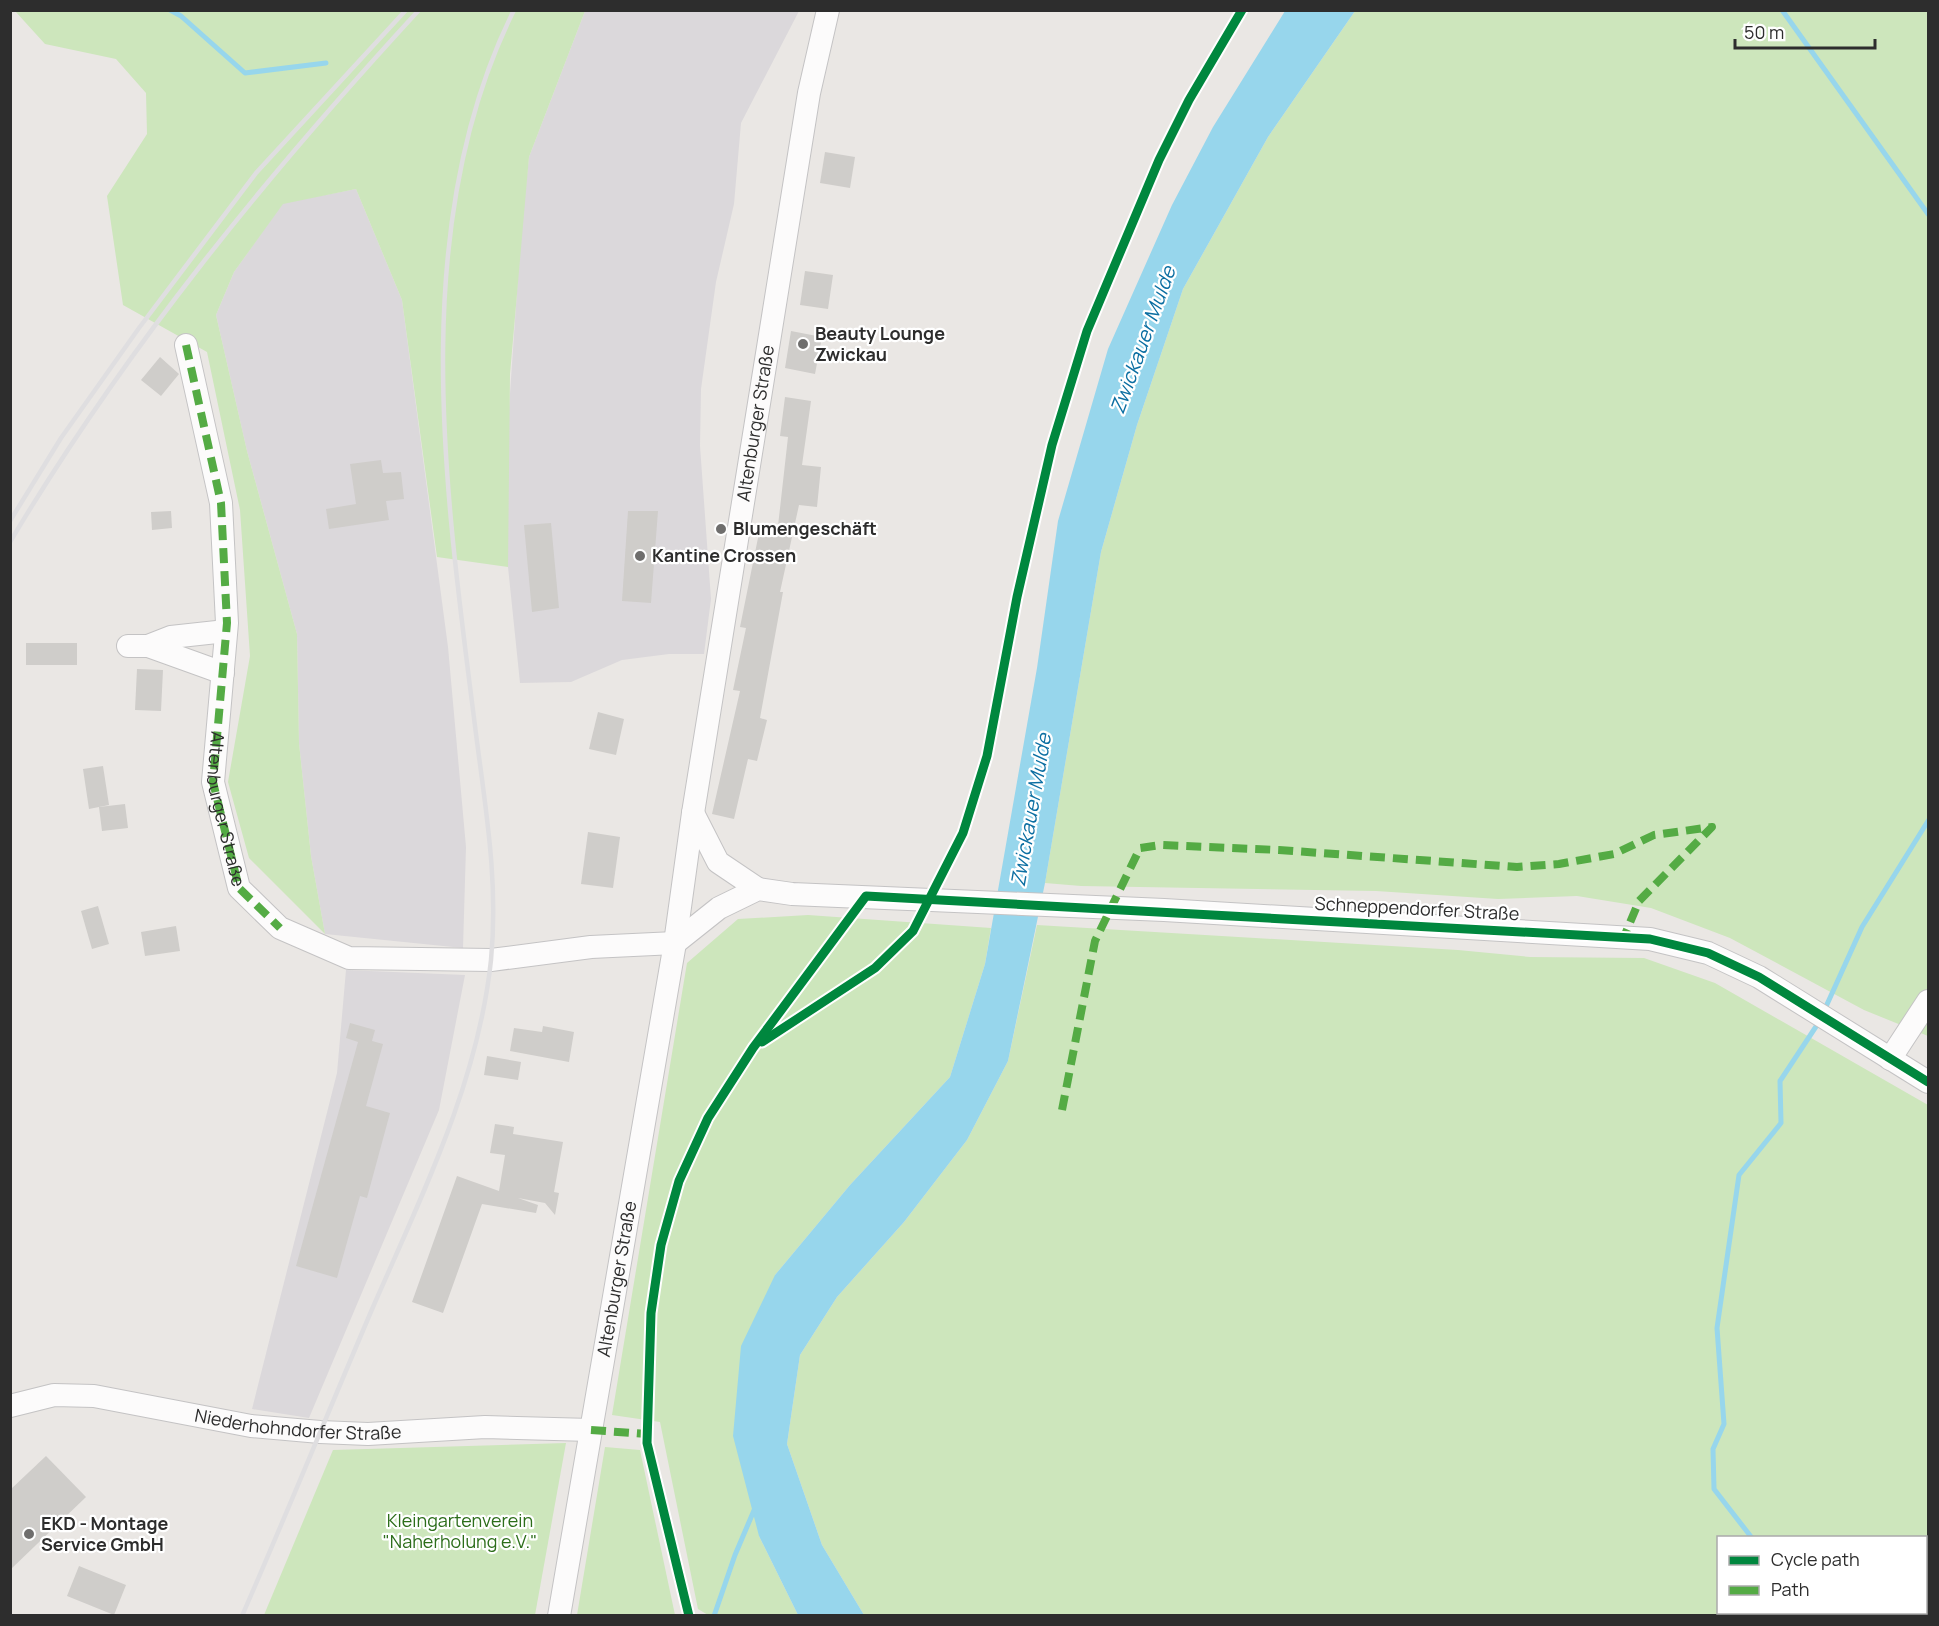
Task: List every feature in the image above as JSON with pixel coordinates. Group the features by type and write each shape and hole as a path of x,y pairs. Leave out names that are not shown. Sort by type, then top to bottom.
{"street":[{"name":"Altenburger Straße","path":"559,1616 675,943 693,813 809,93 828,10"},
{"name":"Altenburger Straße","path":"186,345 221,503 226,631 213,782 239,888 280,928 349,958 490,960 591,947 675,943"},
{"path":"223,673 138,646 171,637 226,631"},
{"name":"Schneppendorfer Straße","path":"693,813 718,862 758,889 792,894 1164,910 1650,939 1708,952 1759,977 1929,1082"},
{"path":"675,943 719,908 758,889"},
{"path":"1885,1055 1929,1001"},
{"name":"Niederhohndorfer Straße","path":"10,1406 54,1395 94,1396 251,1426 320,1432 368,1434 485,1427 591,1430"}],"shaded area":[{"path":"585,11 799,11 741,123 734,204 716,282 701,389 700,446 711,599 704,654 669,654 622,660 571,682 520,683 508,567 506,452 521,232 529,157"},
{"path":"356,189 402,300 448,647 466,847 463,948 325,934 311,856 299,743 297,634 247,451 216,315 234,272 283,203"},
{"path":"346,970 465,975 439,1110 309,1418 252,1409 337,1073"}],"green space":[{"path":"15,11 585,11 529,157 510,374 508,567 437,557 402,300 356,189 283,204 234,272 216,315 247,451 297,634 299,743 311,856 325,934 249,858 228,782 250,656 240,510 207,352 123,305 107,196 147,134 146,93 116,59 45,44"},
{"path":"1355,11 1928,11 1928,1036 1864,1010 1730,938 1651,908 1577,896 1498,899 1376,891 1081,886 1045,883 1101,552 1137,425 1183,289 1268,137"},
{"path":"808,915 991,928 985,964 950,1077 850,1185 775,1275 759,1536 798,1615 708,1615 698,1609 660,1422 612,1415 687,963 738,919"},
{"path":"1037,925 1458,950 1530,957 1644,958 1715,983 1928,1105 1928,1615 864,1615 822,1545 787,1444 800,1355 837,1297 904,1222 967,1140 1008,1061"},
{"name":"Kleingartenverein \"Naherholung e.V.\"","path":"566,1443 535,1615 264,1615 333,1450"},
{"path":"605,1447 640,1450 675,1615 577,1615"}],"water":[{"name":"Zwickauer Mulde","path":"1285,11 1355,11 1268,137 1183,289 1137,425 1101,552 1045,883 1008,1061 967,1140 904,1222 837,1297 800,1355 787,1444 822,1545 864,1615 798,1615 759,1536 733,1436 741,1346 775,1275 850,1185 950,1077 985,964 1037,668 1058,521 1108,349 1172,205 1213,127"}],"building":[{"path":"825,152 855,157 850,188 820,183"},
{"path":"805,271 833,275 828,309 800,305"},
{"path":"791,331 822,337 815,374 785,368"},
{"path":"160,357 179,374 161,396 141,380"},
{"path":"785,397 811,401 802,465 821,467 817,507 799,505 780,592 783,592 760,718 767,720 757,761 748,759 734,819 712,814 740,691 733,690 746,628 740,627 761,523 778,526 788,437 780,436"},
{"path":"381,460 383,473 401,472 404,499 386,501 389,520 329,529 326,509 356,504 350,464"},
{"path":"171,511 172,528 152,530 151,512"},
{"name":"Kantine Crossen","path":"628,511 658,511 651,603 622,601"},
{"path":"551,523 559,608 532,612 524,525"},
{"path":"26,643 77,643 77,665 26,665"},
{"path":"137,669 163,670 161,711 135,710"},
{"path":"598,712 624,719 616,755 589,749"},
{"path":"103,766 109,805 89,809 83,769"},
{"path":"125,804 128,828 102,831 99,807"},
{"path":"588,832 620,837 613,888 581,884"},
{"path":"98,906 109,944 92,949 81,911"},
{"path":"176,926 180,951 145,956 141,932"},
{"path":"350,1023 375,1030 372,1041 383,1044 366,1106 390,1113 367,1198 360,1196 337,1278 296,1266 358,1042 346,1038"},
{"path":"543,1026 574,1032 569,1062 510,1051 514,1028 542,1032"},
{"path":"487,1056 521,1062 518,1080 484,1075"},
{"path":"495,1124 514,1127 513,1134 563,1142 554,1192 559,1193 555,1215 545,1203 518,1198 538,1205 536,1213 482,1204 443,1313 412,1302 457,1176 499,1191 505,1155 490,1153"},
{"name":"EKD - Montage Service GmbH","path":"46,1456 86,1497 10,1570 10,1490"},
{"path":"79,1566 126,1585 114,1615 67,1596"}],"waterway":[{"path":"170,10 181,16 245,73 326,63"},
{"path":"1782,10 1928,214"},
{"path":"1824,1011 1862,927 1928,821"},
{"path":"1750,1536 1714,1489 1713,1449 1724,1424 1717,1328 1739,1175 1781,1123 1780,1081 1819,1022"},
{"path":"714,1616 735,1555 755,1508"}],"railway":[{"path":"10,521 61,438 139,328 256,173 406,10"},
{"path":"10,542 54,470 150,332 253,200 419,10"},
{"path":"242,1616 446,1138 474,1050 484,1006 493,929 492,868 453,541 446,450 443,359 447,268 459,179 480,93 514,10"}],"marked path":[{"path":"186,345 221,503 227,623 213,782 239,888 280,928"},
{"path":"1062,1110 1095,941 1140,848 1161,845 1279,850 1517,867 1559,864 1614,854 1654,835 1712,827 1639,901 1624,937"},
{"path":"591,1430 647,1434"}],"cycle path":[{"path":"762,1042 875,968 913,931 963,833 987,756 1017,597 1052,445 1087,331 1159,160 1189,100 1242,10"},
{"path":"689,1616 647,1443 651,1313 661,1245 679,1181 708,1118 753,1048 866,896 1650,939 1708,953 1759,977 1928,1082"}],"place":[{"name":"Beauty Lounge Zwickau","path":"803,344"},
{"name":"Blumengeschäft","path":"721,529"},
{"name":"Kantine Crossen","path":"640,556"},
{"name":"EKD - Montage Service GmbH","path":"29,1534"}]}
